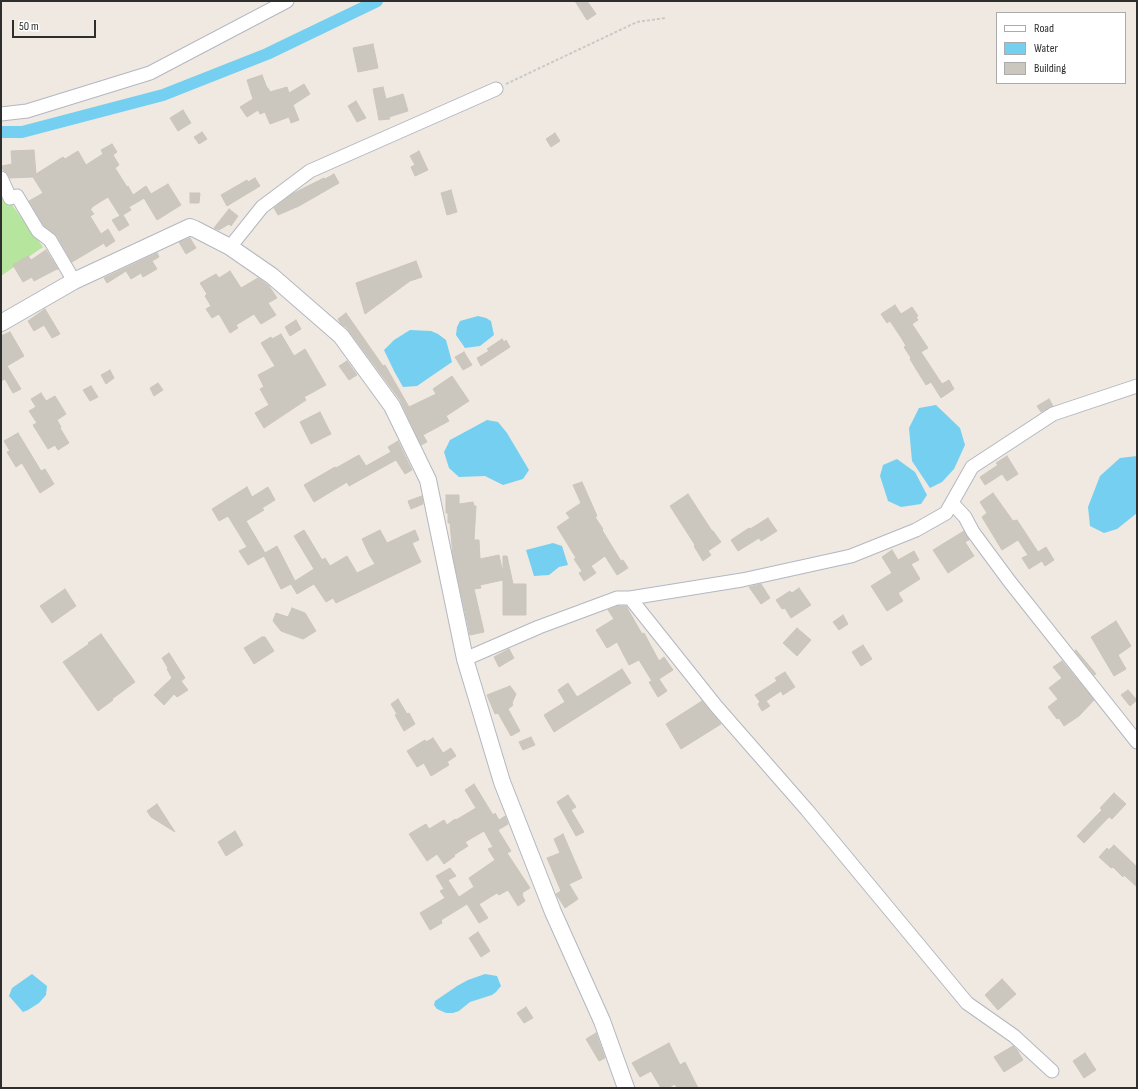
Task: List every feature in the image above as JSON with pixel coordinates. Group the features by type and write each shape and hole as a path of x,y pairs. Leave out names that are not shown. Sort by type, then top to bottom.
{"street":[{"path":"1,114 27,111 150,73 286,1"},
{"path":"230,247 262,207 310,171 496,89"},
{"path":"1,178 10,198 17,196 38,231 50,240 74,281"},
{"path":"1,323 74,281 190,228 195,229 230,247 272,276 341,336 392,406 428,480 465,659 502,782 552,912 602,1021 626,1088"},
{"path":"465,659 539,627 616,598 630,598 742,580 851,556 916,530 946,513 972,467 1053,414 1137,386"},
{"path":"952,503 965,517 973,532 1015,588 1137,742"},
{"path":"630,598 716,706 807,810 967,1003 1014,1036 1052,1071"}],"path":[{"path":"496,89 637,22 665,18"}],"green space":[{"path":"1,190 43,247 1,276"}],"water":[{"path":"478,316 491,321 494,335 480,346 465,348 456,335 457,327 460,321"},
{"path":"410,330 431,331 446,340 452,362 417,386 403,387 384,350 394,340"},
{"path":"936,405 960,428 965,445 954,469 942,482 930,488 912,461 909,428 919,408"},
{"path":"487,420 498,422 507,433 529,470 523,479 503,485 485,476 459,477 449,468 444,452 450,440"},
{"path":"1137,456 1137,513 1117,529 1104,533 1090,526 1088,507 1100,476 1120,458"},
{"path":"897,459 915,472 927,495 921,504 901,507 888,501 880,476 883,465"},
{"path":"553,543 562,546 568,565 559,567 549,575 534,576 526,550"},
{"path":"32,974 47,986 46,995 39,1003 23,1012 9,996 12,988"},
{"path":"485,974 497,976 501,986 492,995 470,1002 459,1011 453,1013 446,1013 437,1009 434,1005 435,1001 457,986"}],"building":[{"path":"575,1 587,1 596,14 587,20"},
{"path":"373,44 378,68 358,72 353,48"},
{"path":"262,75 270,92 287,87 289,93 304,84 310,94 293,105 299,120 291,123 289,117 270,124 265,112 260,114 258,110 247,117 240,107 253,99 247,80"},
{"path":"383,87 386,99 403,94 408,111 389,117 390,119 379,120 373,89"},
{"path":"356,101 366,118 357,122 348,106"},
{"path":"183,110 191,123 178,131 170,118"},
{"path":"202,132 207,139 199,144 194,137"},
{"path":"555,133 560,141 551,147 546,139"},
{"path":"112,144 117,152 113,155 119,165 115,168 133,195 146,186 151,194 129,207 131,210 123,215 129,225 119,231 112,220 120,216 108,197 92,207 90,209 94,214 90,216 101,234 108,229 115,241 106,247 104,243 72,262 57,236 44,226 29,201 43,193 33,177 10,178 3,170 2,166 12,164 11,151 34,150 36,174 63,157 65,159 78,151 86,165 103,154 101,150"},
{"path":"419,151 428,170 415,176 411,167 415,165 410,156"},
{"path":"334,174 339,183 299,206 278,215 274,208 292,194"},
{"path":"255,178 260,186 227,206 221,195 247,180 248,182"},
{"path":"168,184 181,205 157,220 144,198"},
{"path":"451,190 457,212 447,215 441,193"},
{"path":"190,193 200,193 199,203 190,203"},
{"path":"229,209 238,216 231,226 229,224 219,230 214,228"},
{"path":"190,238 196,248 186,254 179,242"},
{"path":"46,250 58,269 34,281 32,277 23,282 13,265 28,256 31,260"},
{"path":"157,253 159,257 152,261 157,269 143,277 141,273 131,279 126,271 107,283 104,278"},
{"path":"416,261 422,277 410,281 365,314 356,283"},
{"path":"230,271 241,288 258,278 269,286 277,298 268,303 276,315 261,324 254,314 236,325 238,328 230,333 219,314 212,318 206,309 211,306 205,296 207,294 200,283 216,274 219,278"},
{"path":"895,305 901,314 912,307 918,316 916,317 918,320 912,324 928,348 921,352 942,384 949,380 954,389 941,398 931,382 926,385 910,359 911,358 904,347 906,346 902,339 890,321 887,323 881,314"},
{"path":"45,309 60,334 52,338 44,325 34,331 28,321"},
{"path":"346,313 383,366 385,365 409,407 436,394 433,389 452,376 469,401 446,416 449,421 423,435 427,442 421,445 400,400 346,327 341,324 338,319"},
{"path":"296,320 301,329 290,336 285,327"},
{"path":"10,332 24,356 7,366 21,389 13,393 5,379 1,381 1,336"},
{"path":"281,334 294,356 305,349 326,385 304,397 306,400 264,428 255,413 269,405 260,389 264,387 258,375 275,366 261,343 271,337 272,339"},
{"path":"502,339 504,342 506,340 510,347 481,366 477,358 489,351 487,349"},
{"path":"464,352 472,365 463,370 455,357"},
{"path":"347,361 357,375 349,380 339,366"},
{"path":"110,370 114,378 106,384 101,375"},
{"path":"158,383 163,390 154,396 150,388"},
{"path":"91,386 98,397 90,401 83,390"},
{"path":"41,393 46,401 55,396 66,414 57,420 69,443 58,450 55,445 48,449 33,425 37,423 29,411 36,407 31,399"},
{"path":"1049,399 1053,406 1041,412 1037,406"},
{"path":"320,412 331,434 311,444 300,422"},
{"path":"18,433 41,471 45,469 54,484 40,493 22,463 16,467 7,452 10,451 4,441"},
{"path":"398,441 412,470 405,474 396,460 349,486 347,482 314,502 304,485 359,455 366,466 391,452 388,447"},
{"path":"1007,456 1018,474 1007,481 1002,474 985,485 980,477 998,465 996,463"},
{"path":"582,482 597,516 595,517 621,561 623,560 628,568 617,575 605,556 591,566 596,573 584,581 579,573 582,571 574,559 576,558 557,527 570,518 566,513 581,503 573,485"},
{"path":"247,487 252,497 268,487 275,500 262,508 264,510 246,521 265,553 277,546 295,581 314,569 294,536 304,530 322,560 325,558 330,566 347,556 357,573 375,564 362,539 380,530 387,543 415,530 419,540 412,543 421,562 336,603 333,598 326,602 314,584 297,594 291,584 281,589 264,556 248,565 239,551 247,547 228,516 219,521 212,509"},
{"path":"993,493 1013,521 1017,520 1038,552 1046,547 1054,560 1045,566 1042,561 1029,569 1022,558 1028,555 1018,540 1002,550 982,517 987,513 980,502"},
{"path":"688,494 721,542 708,551 711,555 703,561 694,546 695,545 670,506"},
{"path":"446,495 459,495 459,504 473,502 474,506 476,506 474,540 479,540 480,559 499,555 502,569 503,556 507,556 513,584 526,584 526,615 503,615 503,580 480,585 481,588 474,589 484,632 470,635 453,556 450,523 448,523 448,513 446,513"},
{"path":"422,496 423,504 411,509 408,501"},
{"path":"768,518 777,531 761,541 759,538 738,551 731,540"},
{"path":"964,531 969,540 965,542 974,556 948,573 933,550"},
{"path":"892,550 898,560 914,551 919,560 911,564 920,579 898,593 903,601 887,611 871,586 892,573 882,557"},
{"path":"761,584 770,598 761,604 749,587"},
{"path":"799,588 811,605 791,618 785,608 782,609 776,600 790,591 792,593"},
{"path":"65,589 76,606 52,623 40,606"},
{"path":"618,606 626,606 642,634 644,633 659,661 664,657 673,670 659,679 667,691 658,697 649,682 652,681 639,660 629,665 617,642 607,648 596,630 614,619 608,610"},
{"path":"292,608 305,613 316,631 303,639 281,631 273,621 276,613 288,617"},
{"path":"843,615 848,624 839,630 833,622"},
{"path":"1116,621 1131,646 1118,655 1126,669 1114,676 1091,637"},
{"path":"797,628 811,640 797,656 783,643"},
{"path":"101,634 135,682 98,711 63,662"},
{"path":"262,637 265,637 274,651 254,664 244,648"},
{"path":"863,645 872,659 861,666 852,652"},
{"path":"509,649 514,658 499,667 494,657"},
{"path":"1076,650 1096,674 1094,675 1075,651"},
{"path":"169,653 185,678 181,681 188,690 177,697 174,694 164,705 154,695 172,678 162,658"},
{"path":"1062,661 1094,700 1079,716 1064,726 1059,718 1057,719 1048,707 1058,699 1049,688 1062,678 1053,667"},
{"path":"622,669 631,683 554,732 544,715 565,702 558,690 568,683 577,697"},
{"path":"785,672 795,687 783,695 781,691 766,701 770,706 762,711 758,704 760,702 755,695 777,681 775,678"},
{"path":"510,686 516,694 512,703 513,705 508,709 520,731 511,736 498,713 495,714 487,695"},
{"path":"1128,690 1137,700 1130,706 1121,695"},
{"path":"398,699 407,714 409,713 415,724 404,731 391,704"},
{"path":"702,701 721,724 681,749 666,724"},
{"path":"531,737 535,745 523,750 519,742"},
{"path":"433,738 443,753 451,748 456,756 447,762 449,765 431,776 424,763 417,767 407,751 425,740 426,742"},
{"path":"474,784 493,815 495,813 499,820 505,816 508,824 498,830 511,851 507,853 530,888 522,893 525,901 518,906 508,890 499,895 497,893 479,904 488,918 479,923 467,904 441,920 442,923 430,930 420,913 445,898 440,891 444,889 436,876 450,868 456,876 448,880 459,897 474,887 469,878 495,860 488,849 493,847 484,831 465,842 468,846 444,864 437,854 427,861 409,834 426,824 429,829 444,820 447,825 476,808 465,790"},
{"path":"1114,793 1126,804 1112,819 1109,817 1084,843 1077,836 1102,810 1100,808"},
{"path":"568,795 576,807 571,810 584,832 576,836 557,802"},
{"path":"157,804 175,832 151,817 147,811"},
{"path":"235,831 243,845 226,856 218,842"},
{"path":"563,834 582,878 569,884 578,899 565,908 556,894 561,891 547,858 560,853 554,839"},
{"path":"1114,845 1137,867 1137,887 1124,875 1123,877 1113,867 1111,868 1099,857 1107,848 1109,850"},
{"path":"478,932 490,951 481,957 469,938"},
{"path":"1002,979 1016,994 998,1010 985,995"},
{"path":"526,1007 533,1018 524,1023 517,1013"},
{"path":"596,1033 605,1058 599,1061 586,1039"},
{"path":"669,1043 680,1065 685,1062 698,1088 677,1088 675,1084 668,1088 661,1088 651,1071 640,1077 632,1063"},
{"path":"1013,1046 1023,1060 1004,1072 994,1057"},
{"path":"1085,1053 1096,1070 1084,1078 1073,1061"}],"waterway":[{"path":"1,132 22,132 163,95 267,54 377,1"}]}
